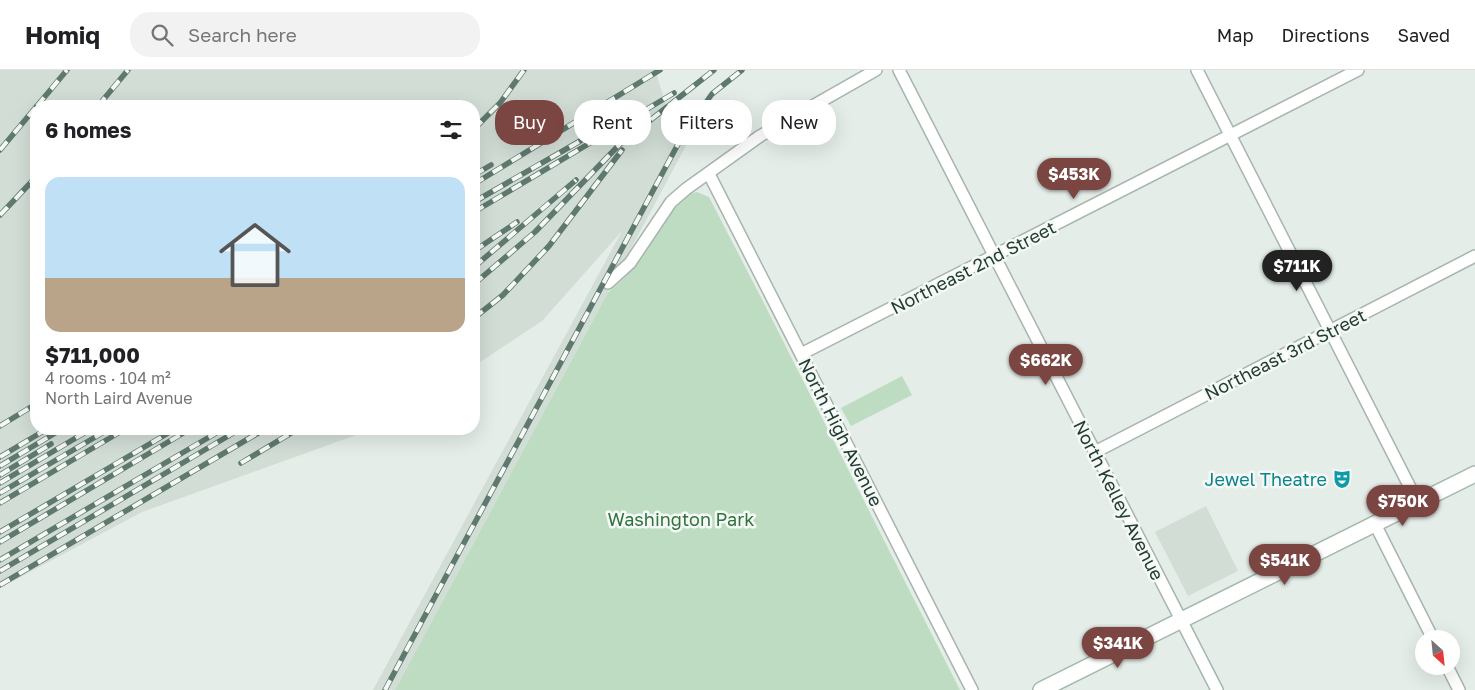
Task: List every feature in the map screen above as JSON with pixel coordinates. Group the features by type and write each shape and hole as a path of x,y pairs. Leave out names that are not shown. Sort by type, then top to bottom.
{"main road":[{"path":"1041,690 1475,474"}],"street":[{"path":"608,283 630,263 671,202 686,189 760,136 876,70"},
{"name":"North Kelley Avenue","path":"899,70 1217,690"},
{"path":"1196,70 1418,502"},
{"name":"Northeast 2nd Street","path":"801,354 1358,70"},
{"name":"North High Avenue","path":"709,174 972,690"},
{"name":"Northeast 3rd Street","path":"1095,452 1475,256"},
{"path":"1374,524 1428,630"},
{"path":"1452,675 1459,690"}],"shaded area":[{"path":"0,70 655,70 665,100 661,100 661,145 686,145 395,690 373,690 622,231 542,321 480,362 480,100 30,100 30,435 356,435 142,512 0,588"},
{"path":"1206,506 1238,571 1188,596 1155,532"}],"green space":[{"name":"Washington Park","path":"697,192 709,197 960,690 395,690 608,292 639,261 682,200 689,194"},
{"path":"902,376 912,395 851,426 841,408"}],"railway":[{"path":"42,100 67,70"},
{"path":"103,100 128,70"},
{"path":"480,123 500,103 524,70"},
{"path":"480,180 660,70"},
{"path":"480,279 535,232 620,144 714,70"},
{"path":"385,690 684,133 712,94 742,70"},
{"path":"480,208 674,93"},
{"path":"0,150 30,114"},
{"path":"480,199 574,144"},
{"path":"480,313 503,295 549,246 622,150"},
{"path":"480,171 491,165"},
{"path":"480,262 576,180"},
{"path":"0,215 30,183"},
{"path":"480,247 517,222"},
{"path":"0,426 30,408"},
{"path":"0,457 37,435"},
{"path":"0,466 52,435"},
{"path":"0,483 81,435"},
{"path":"0,493 99,435"},
{"path":"0,503 115,435"},
{"path":"0,532 165,435"},
{"path":"0,542 180,435"},
{"path":"0,560 213,435"},
{"path":"0,571 230,435"},
{"path":"0,585 255,435"},
{"path":"241,463 288,435"},
{"path":"0,475 51,444"}],"place":[{"name":"Jewel Theatre","path":"1342,479"}]}
